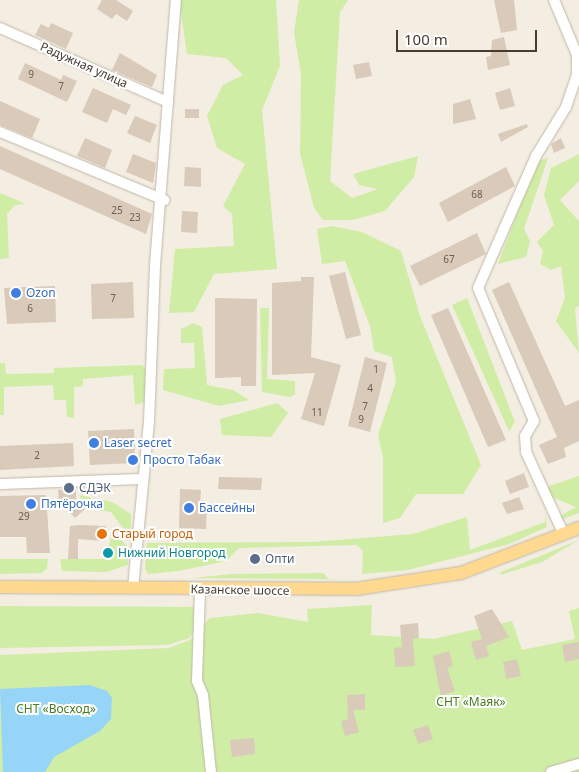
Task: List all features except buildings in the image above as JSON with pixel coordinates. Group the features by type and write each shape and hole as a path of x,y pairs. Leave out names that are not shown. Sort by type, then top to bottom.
{"main road":[{"name":"Казанское шоссе","path":"133,588 317,591 461,573 579,528"},
{"path":"0,587 133,588"}],"street":[{"path":"133,588 142,479 155,261 164,200 168,102 176,0"},
{"path":"554,0 577,55 577,75 566,107 536,156 478,288 534,421 525,436 526,452 564,535"},
{"name":"Радужная улица","path":"0,28 168,102"},
{"path":"0,132 164,200"},
{"path":"0,484 142,479"},
{"path":"200,590 197,681 203,695 211,772"},
{"path":"551,772 579,764"}],"green space":[{"path":"179,0 276,0 280,66 262,110 277,269 214,274 194,312 169,313 175,249 234,246 232,214 223,206 245,164 217,148 207,116 223,85 243,75 226,58 187,54"},
{"path":"299,0 348,0 340,12 330,181 352,198 378,189 359,185 353,174 418,156 414,177 385,211 353,220 323,220 314,208 300,153 301,73 294,33"},
{"path":"579,154 579,181 560,200 579,221 579,306 575,308 579,353 556,321 565,298 561,266 551,270 540,264 543,251 537,242 554,225 544,195 551,168"},
{"path":"548,158 524,229 530,241 526,257 498,264 537,161"},
{"path":"0,193 26,204 15,205 7,214 9,258 0,259"},
{"path":"332,226 362,232 401,251 420,316 481,465 463,494 416,494 400,518 383,523 383,458 378,435 396,382 392,357 374,351 370,326 345,261 322,264 317,229"},
{"path":"467,298 515,422 509,431 452,305"},
{"path":"260,308 269,308 267,379 295,381 295,394 290,397 262,392"},
{"path":"193,323 202,327 207,385 233,390 249,400 219,406 163,390 164,369 195,368 194,343 181,343 181,329"},
{"path":"0,363 5,363 6,374 54,373 54,368 142,365 146,370 145,402 135,405 133,375 83,379 83,386 74,387 74,418 67,417 66,400 54,400 53,385 4,387 4,415 0,415"},
{"path":"277,403 288,413 271,437 222,435 220,419"},
{"path":"579,476 579,513 560,520 560,516 576,507 552,497 546,487"},
{"path":"79,495 112,502 131,514 131,529 123,528 111,512 86,508"},
{"path":"545,513 547,527 509,544 408,570 362,574 363,551 357,545 239,548 226,561 178,571 148,574 145,569 147,543 313,542 413,534 467,517 470,550 545,522"},
{"path":"111,538 119,538 128,547 128,565 106,572 62,571 60,559 105,559"},
{"path":"579,540 542,562 500,575 501,572"},
{"path":"0,559 48,559 47,569 41,573 0,574"},
{"path":"323,573 329,579 193,578 231,574"},
{"name":"СНТ «Маяк»","path":"372,605 371,635 433,639 512,621 522,650 575,639 569,611 579,608 579,772 0,772 0,655 169,648 190,640 210,618 258,613 308,622 307,609"},
{"path":"0,606 198,607 197,628 189,638 167,645 0,648"}],"water":[{"path":"90,685 107,691 112,698 111,719 100,731 54,757 45,772 3,772 0,689"}],"place":[{"name":"Ozon","path":"16,293"},
{"name":"Laser secret","path":"94,443"},
{"name":"Просто Табак","path":"133,460"},
{"name":"СДЭК","path":"69,488"},
{"name":"Пятёрочка","path":"31,504"},
{"name":"Бассейны","path":"189,508"},
{"name":"Старый город","path":"102,534"},
{"name":"Нижний Новгород","path":"108,553"},
{"name":"Опти","path":"255,559"}],"park label":[{"name":"СНТ «Восход»","path":"56,709"}]}
